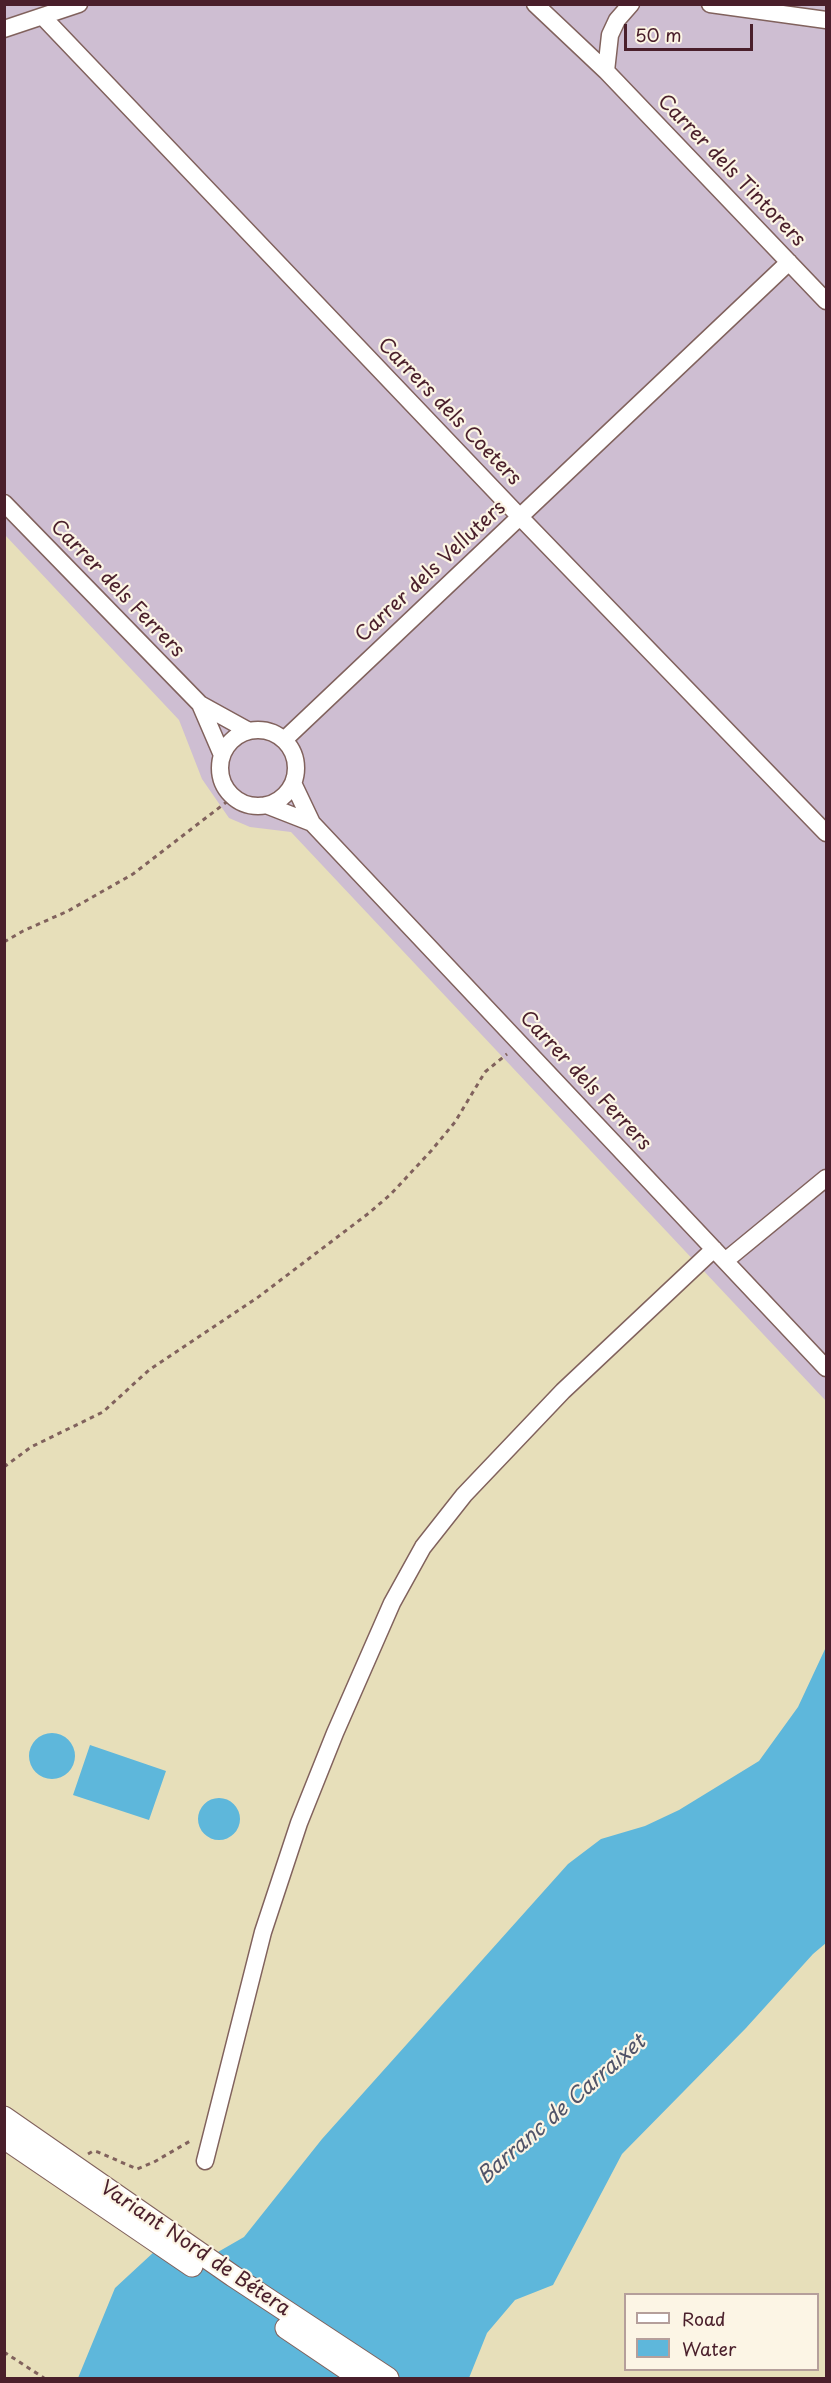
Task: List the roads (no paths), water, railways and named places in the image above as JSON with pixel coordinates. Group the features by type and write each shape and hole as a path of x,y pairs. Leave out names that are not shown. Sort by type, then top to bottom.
{"main road":[{"name":"Variant Nord de Bétera","path":"4,2117 101,2195 360,2379"},
{"name":"Variant Nord de Bétera","path":"4,2138 101,2195 388,2379"}],"street":[{"path":"4,29 79,4"},
{"name":"Carrer dels Tintorers","path":"535,4 606,71 826,301"},
{"path":"606,71 610,35 617,20 631,4"},
{"path":"710,4 826,20"},
{"name":"Carrers dels Coeters","path":"43,17 826,834"},
{"name":"Carrer dels Velluters","path":"284,740 789,262"},
{"name":"Carrer dels Ferrers","path":"4,502 200,704 249,731"},
{"name":"Carrer dels Ferrers","path":"200,704 222,755"},
{"path":"261,730 273,733 284,740 295,760 293,783 282,797 266,805 243,803 233,797 221,778 222,755 228,744 237,736 249,731 261,730"},
{"name":"Carrer dels Ferrers","path":"293,783 312,823 826,1368"},
{"name":"Carrer dels Ferrers","path":"266,805 312,823"},
{"path":"205,2161 263,1932 299,1823 334,1733 392,1603 423,1547 464,1495 563,1391 720,1255 826,1178"}],"water":[{"name":"Barranc de Carraixet","path":"826,1647 826,1943 622,2154 553,2285 515,2300 487,2333 469,2378 78,2378 115,2288 155,2251 211,2256 244,2237 322,2139 568,1864 601,1839 645,1826 679,1810 759,1761 798,1707"},
{"path":"52,1733 68,1740 75,1756 68,1772 52,1779 36,1772 29,1756 36,1740"},
{"path":"90,1745 166,1771 149,1820 73,1795"},
{"path":"219,1798 234,1804 240,1819 234,1834 219,1840 204,1834 198,1819 204,1804"}]}
